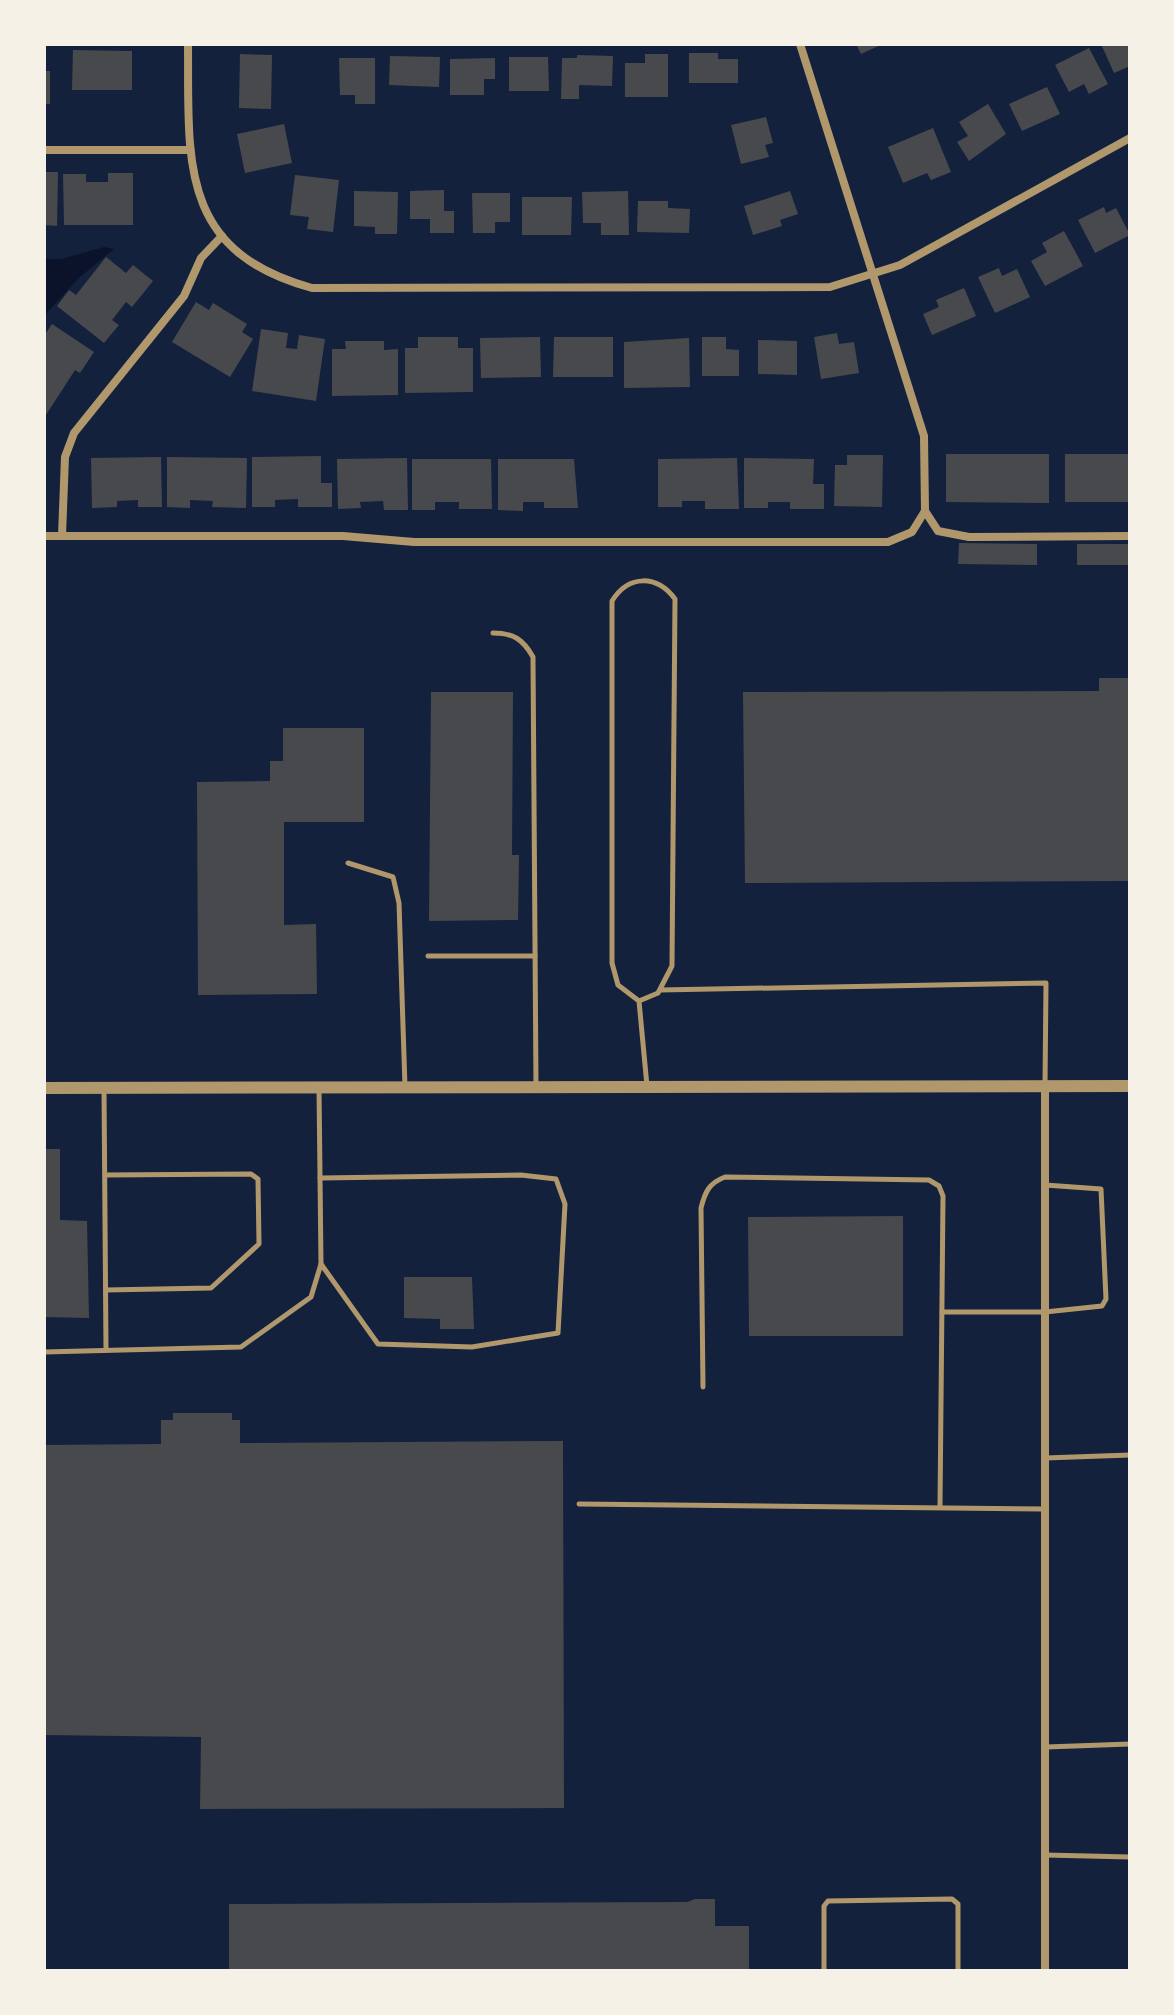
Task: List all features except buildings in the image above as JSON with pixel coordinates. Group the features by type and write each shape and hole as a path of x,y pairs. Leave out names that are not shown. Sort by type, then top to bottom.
{"street":[{"path":"188,44 189,150 199,198 222,236 274,275 312,288 791,290 830,287 872,276 932,248 1130,138"},
{"path":"800,44 924,436 925,511 938,531 969,537 1130,536"},
{"path":"44,150 189,150"},
{"path":"62,536 65,457 74,433 184,296 201,258 222,236"},
{"path":"44,536 343,536 414,542 888,542 912,532 925,511"},
{"path":"1045,1086 1045,1971"},
{"path":"44,1088 1130,1086"}],"lane":[{"path":"647,1087 639,1001 618,985 612,963 612,601 619,590 631,582 650,580 665,586 675,599 672,966 660,990"},
{"path":"493,633 510,633 526,644 533,657 536,1087"},
{"path":"348,863 393,877 405,1087"},
{"path":"428,956 535,956"},
{"path":"639,1001 660,990 1046,983 1045,1086"},
{"path":"44,1352 241,1347 311,1297 321,1264 319,1087"},
{"path":"104,1088 106,1350"},
{"path":"105,1175 251,1174 258,1179 259,1244 211,1288 106,1290"},
{"path":"320,1178 521,1175 556,1179 565,1204 558,1333 472,1347 378,1344 321,1264"},
{"path":"703,1387 701,1208 705,1193 714,1181 725,1177 929,1180 939,1186 943,1196 940,1507"},
{"path":"942,1312 1045,1312 1102,1306 1106,1299 1101,1189 1045,1185"},
{"path":"1045,1458 1130,1455"},
{"path":"579,1504 1045,1509"},
{"path":"1045,1747 1130,1744"},
{"path":"1045,1855 1130,1857"},
{"path":"824,1971 824,1906 828,1901 936,1899 952,1899 958,1904 958,1971"}],"water":[{"path":"104,247 114,249 80,277 44,316 44,259 61,259"}]}
